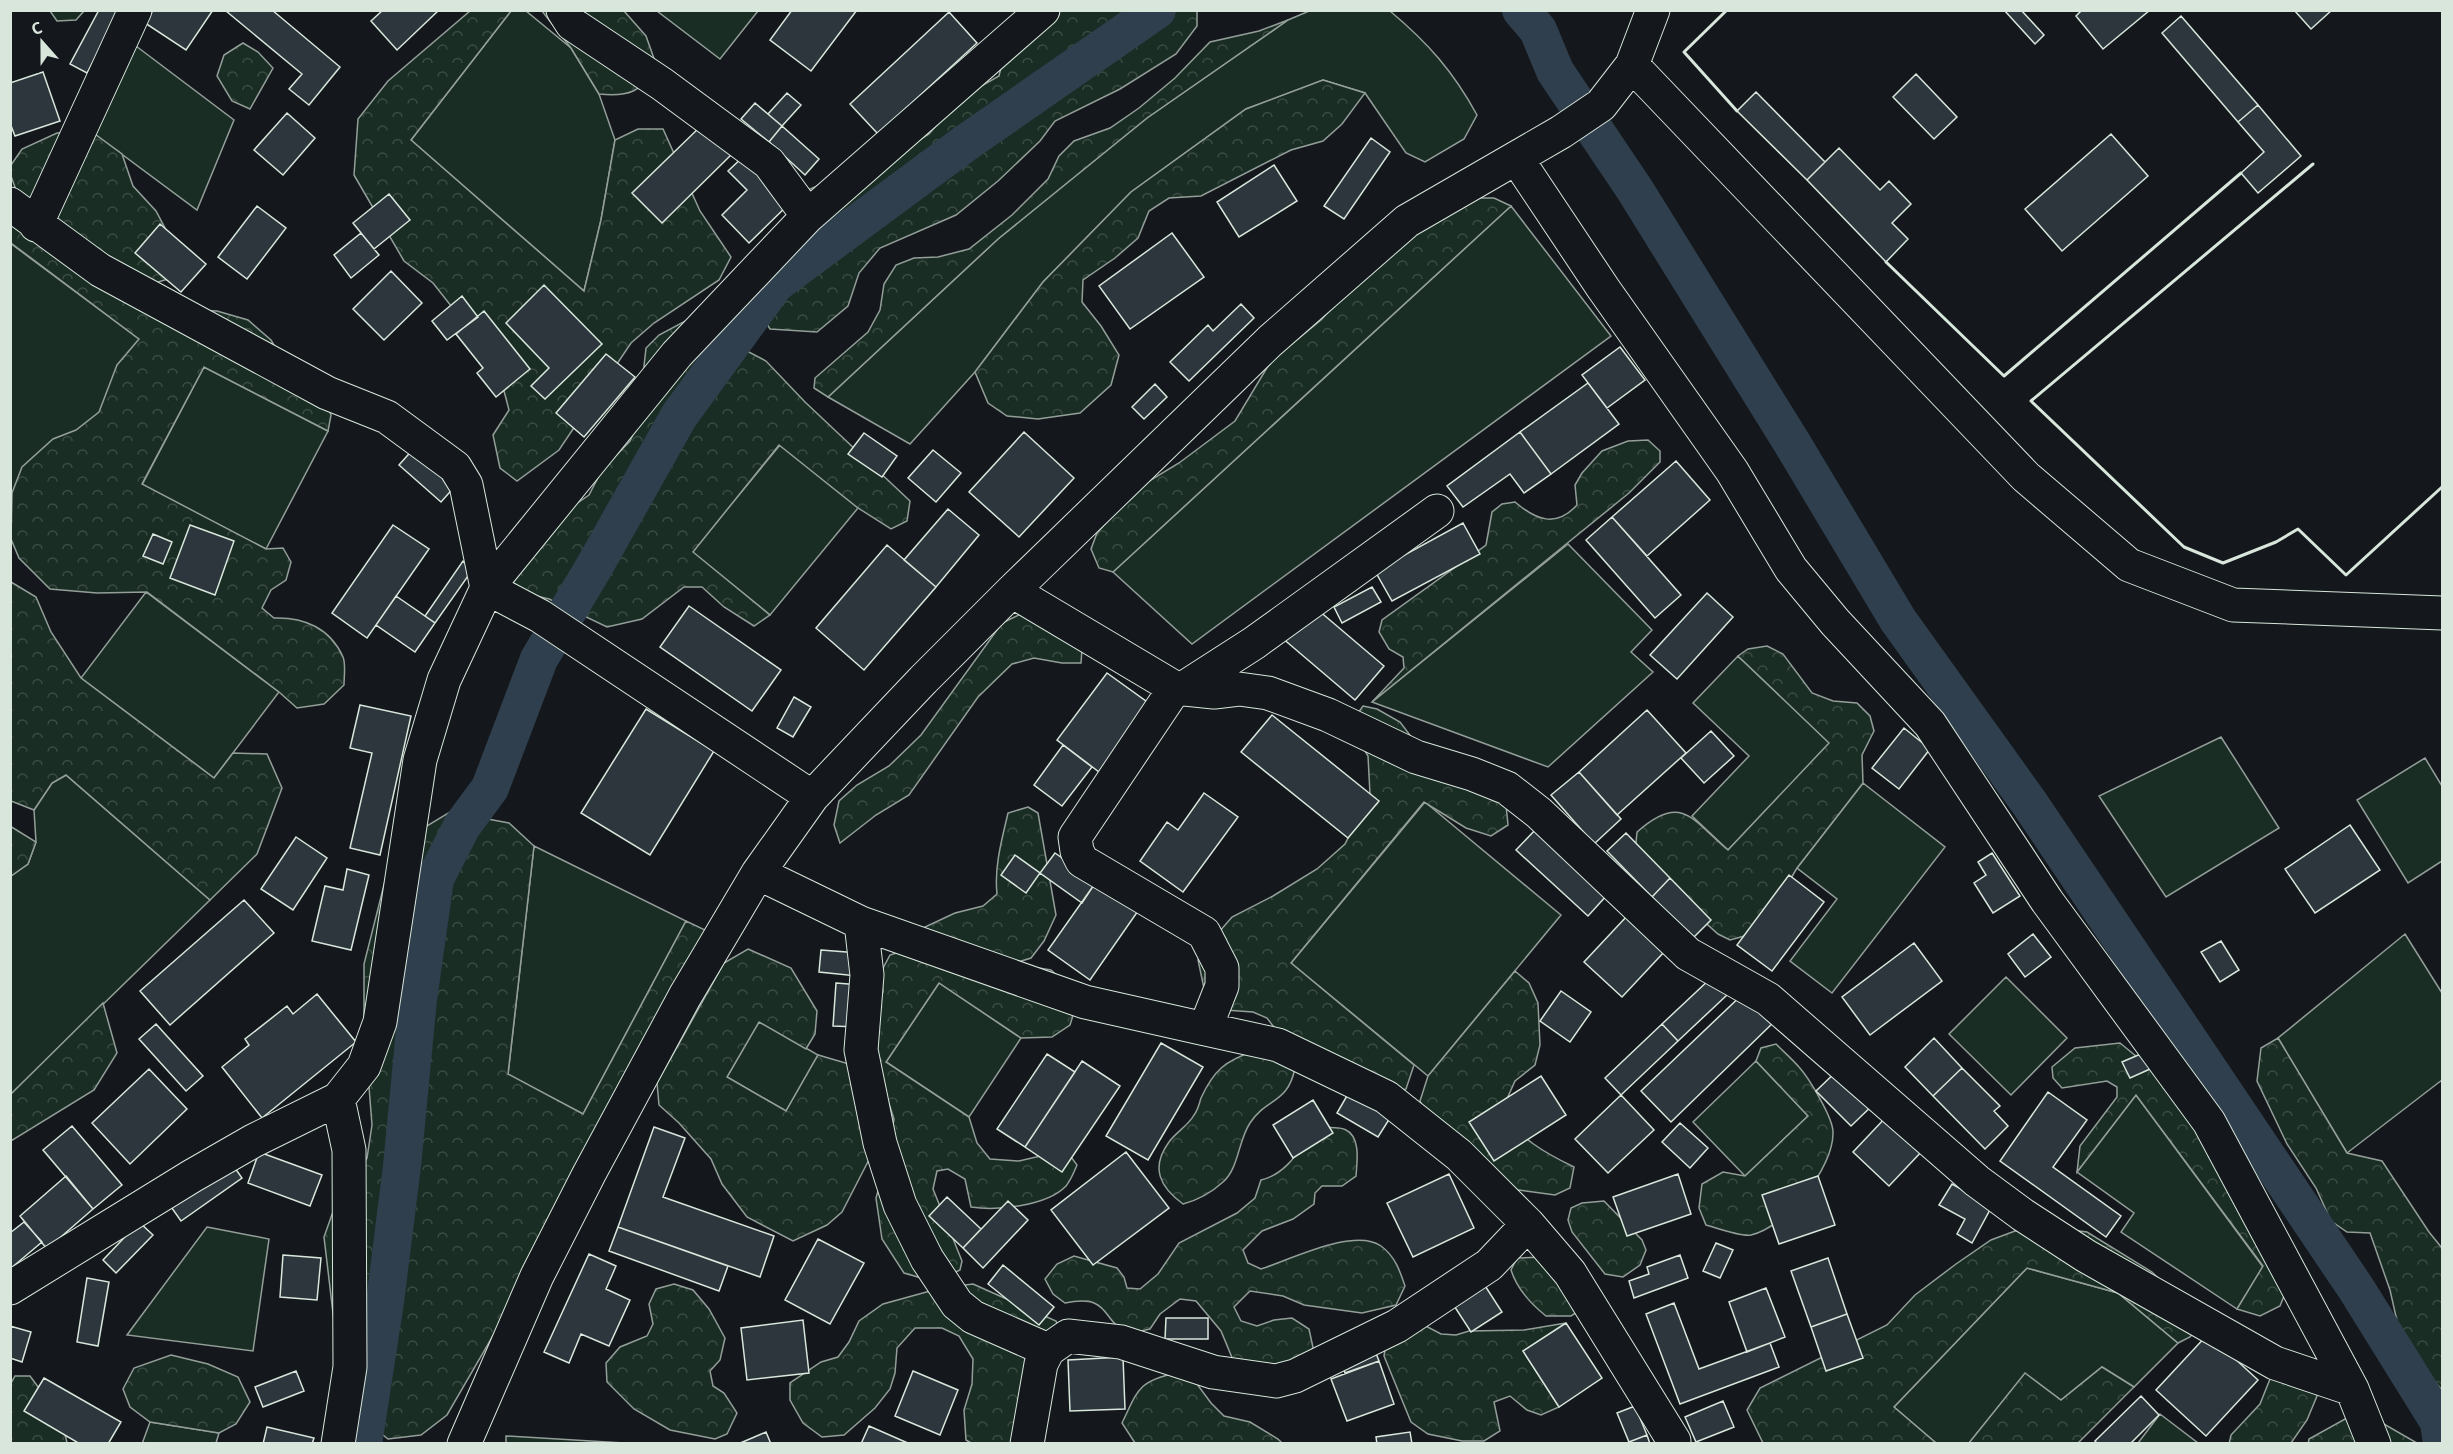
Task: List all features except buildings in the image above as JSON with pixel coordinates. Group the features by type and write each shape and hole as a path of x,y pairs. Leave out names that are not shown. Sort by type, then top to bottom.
{"street":[{"path":"36,225 135,10"},
{"path":"563,10 572,24 662,84 769,163 808,216"},
{"path":"10,1288 192,1176 338,1099 364,1066 380,1022 420,760 444,680 487,588 677,354 808,216 1043,10"},
{"path":"464,1443 537,1276 589,1174 685,996 758,873 812,797 923,680 1012,591 1270,341 1407,221 1517,159 1601,105 1632,65 1653,10"},
{"path":"1632,65 2026,477 2129,565 2233,605 2442,613"},
{"path":"1517,159 1603,288 1732,471 1791,569 1835,622 1930,724 2047,901 2209,1122 2352,1389 2374,1443"},
{"path":"10,204 100,270 327,393 387,417 443,457 455,467 466,485 487,588"},
{"path":"1205,1029 1222,986 1222,968 1204,933 1083,861 1077,851 1075,837 1179,688 1254,643 1437,511"},
{"path":"487,588 540,616 812,797"},
{"path":"1012,591 1179,688 1214,693 1239,689 1268,693 1328,715 1416,757 1472,774 1507,788 1539,813 1688,954 1768,999 1977,1181 2023,1215 2086,1256 2275,1363 2352,1389"},
{"path":"758,873 861,923 1085,1002 1278,1045 1386,1097 1460,1155 1528,1224 1570,1273 1674,1441"},
{"path":"861,923 867,975 861,1050 880,1143 900,1205 927,1259 957,1304 973,1317 1048,1350"},
{"path":"338,1099 349,1150 350,1356 338,1443"},
{"path":"1027,1443 1041,1364 1048,1350 1068,1336 1121,1342 1213,1372 1276,1381 1295,1376 1397,1326 1489,1265 1528,1224"}],"green space":[{"path":"1033,10 1197,11 1197,26 1176,54 1120,89 1055,121 1040,141 998,181 956,215 880,248 859,273 848,306 817,332 770,329 749,294 759,249 805,191 903,150 929,134 960,98 999,76 1004,55"},
{"path":"50,11 84,11 76,20 57,21"},
{"path":"470,11 511,11 411,140 584,291 601,220 615,140 638,129 663,129 700,211 731,257 719,280 654,323 631,343 559,450 517,481 500,468 493,435 509,410 497,364 433,283 404,261 354,175 358,119 388,81"},
{"path":"511,11 526,11 571,48 599,94 615,140 601,220 584,291 411,140"},
{"path":"542,11 624,11 646,36 657,67 640,87 633,91 618,95 599,94 571,48"},
{"path":"657,11 758,11 720,59"},
{"path":"1309,11 1390,11 1439,58 1468,99 1477,115 1464,139 1425,162 1406,153 1365,93 1323,80 1246,109 1131,192 1043,282 975,372 910,444 828,397 998,239 1147,118 1288,20"},
{"path":"1288,20 1147,118 998,239 828,397 814,388 815,378 868,332 880,310 884,284 896,265 914,258 938,257 969,249 1012,215 1048,179 1059,156 1074,141 1110,128 1139,108 1175,78 1210,42 1259,31"},
{"path":"132,43 234,120 197,210 92,132"},
{"path":"243,43 258,52 273,68 250,109 232,101 217,76 224,55"},
{"path":"1323,80 1365,93 1342,124 1323,141 1291,150 1201,196 1169,198 1149,211 1138,238 1115,258 1083,280 1082,302 1101,326 1119,355 1111,385 1080,413 1038,419 1007,416 988,403 975,372 1043,282 1131,192 1246,109"},
{"path":"92,132 122,154 133,186 156,211 184,264 177,276 146,286 16,190 11,176 11,165 22,149 57,133"},
{"path":"1470,198 1494,198 1511,206 1113,572 1099,568 1091,549 1097,533 1136,489 1179,463 1235,421 1271,361 1321,320 1399,235"},
{"path":"10,206 191,310 217,311 248,320 271,340 284,362 325,399 331,415 328,431 204,367 142,484 266,549 283,548 291,562 286,580 271,590 262,608 274,618 296,620 315,626 338,647 344,660 344,685 324,704 297,708 147,592 97,593 50,589 19,558 11,539 12,493 22,467 53,439 76,430 99,412 117,365 139,339 11,243"},
{"path":"1511,206 1611,336 1192,644 1113,572"},
{"path":"10,243 155,351 11,525"},
{"path":"687,320 766,361 805,402 910,501 907,521 891,529 858,508 779,445 693,552 770,615 754,626 724,607 702,587 684,587 642,619 607,627 549,599 524,593 507,576 573,506 589,495 602,470 630,441 647,403 644,366 646,348 659,335"},
{"path":"204,367 328,431 266,549 142,485"},
{"path":"1648,440 1660,451 1660,462 1629,493 1372,702 1404,668 1403,657 1389,649 1379,632 1382,620 1486,545 1492,512 1502,504 1515,502 1538,517 1554,519 1561,517 1577,505 1575,485 1582,473 1602,451 1628,441"},
{"path":"780,445 858,508 770,615 692,552"},
{"path":"1568,544 1652,630 1631,652 1653,672 1548,767 1372,702"},
{"path":"11,582 36,597 51,632 81,678 214,778 233,753 267,754 282,788 257,854 210,900 66,775 52,783 34,810 11,801"},
{"path":"146,592 279,692 214,778 81,678"},
{"path":"1027,611 1082,649 1081,663 1062,663 1034,658 1012,664 978,697 909,795 876,815 840,843 834,825 839,801 857,785 889,766 921,735 1002,623"},
{"path":"1767,646 1783,654 1812,693 1833,701 1857,703 1870,716 1874,731 1862,755 1863,783 1797,868 1759,932 1730,940 1718,934 1646,869 1635,853 1637,832 1652,820 1676,812 1695,821 1728,850 1829,743 1738,656 1748,649"},
{"path":"1738,656 1830,743 1728,850 1692,816 1749,756 1693,703"},
{"path":"1363,706 1377,709 1400,722 1425,755 1506,805 1508,825 1491,836 1466,828 1424,802 1291,963 1414,1065 1406,1089 1397,1092 1280,1035 1267,1018 1253,1012 1225,1010 1205,993 1198,960 1232,917 1273,896 1317,869 1345,844 1370,794 1368,756 1353,731 1353,720"},
{"path":"2221,737 2279,828 2166,897 2099,796"},
{"path":"2425,758 2442,786 2442,861 2408,883 2357,800"},
{"path":"66,775 210,900 11,1094 11,876 28,864 36,842 34,810 52,783"},
{"path":"1863,783 1945,847 1832,993 1790,961 1837,899 1797,868"},
{"path":"1425,802 1561,915 1428,1076 1291,963"},
{"path":"1028,807 1038,813 1056,915 1044,941 1031,958 992,970 923,938 925,927 955,913 983,906 997,894 998,863 1008,813"},
{"path":"450,812 509,823 534,846 508,1074 583,1114 686,921 705,930 542,1251 447,1415 421,1435 388,1439 357,1414 335,1330 324,1237 336,1203 367,1158 372,1125 364,1023 364,964 387,873 420,830"},
{"path":"10,826 36,842 28,864 11,876"},
{"path":"534,846 686,921 583,1114 508,1075"},
{"path":"2405,934 2442,993 2442,1080 2347,1153 2278,1038"},
{"path":"748,949 791,968 817,1011 815,1034 806,1049 759,1022 727,1077 786,1111 818,1055 856,1066 874,1150 842,1212 827,1225 793,1241 747,1217 722,1184 711,1159 679,1123 659,1105 657,1083 724,963"},
{"path":"902,951 980,975 1039,968 1051,970 1068,986 1074,1012 1070,1025 1052,1037 1021,1038 939,983 886,1062 969,1117 977,1143 990,1159 1019,1161 1066,1150 1077,1165 1068,1184 1058,1193 1021,1206 994,1208 971,1207 965,1179 948,1169 937,1171 933,1189 962,1261 960,1270 935,1282 904,1273 882,1239 876,1198 888,1157 894,1119 885,1091 868,1061 875,1011 883,992 881,972 890,955"},
{"path":"1515,971 1529,983 1538,1003 1540,1045 1535,1065 1515,1081 1502,1110 1524,1137 1574,1167 1570,1188 1555,1195 1504,1188 1430,1120 1420,1101 1428,1076"},
{"path":"2006,977 2067,1038 2011,1095 1949,1034"},
{"path":"939,983 1021,1038 969,1117 886,1062"},
{"path":"103,1003 117,1053 94,1090 11,1141 11,1094"},
{"path":"759,1021 818,1055 786,1111 727,1077"},
{"path":"2278,1038 2347,1153 2382,1161 2442,1248 2442,1390 2428,1374 2399,1330 2390,1290 2370,1233 2347,1232 2331,1221 2316,1188 2287,1144 2257,1081 2261,1048"},
{"path":"2120,1043 2171,1087 2288,1286 2280,1306 2260,1316 2237,1309 2263,1266 2136,1095 2077,1172 2080,1146 2117,1097 2117,1087 2107,1081 2062,1088 2053,1078 2052,1067 2075,1048"},
{"path":"1776,1044 1803,1072 1820,1098 1832,1126 1831,1146 1826,1162 1806,1194 1779,1221 1751,1235 1735,1234 1706,1225 1699,1208 1702,1184 1723,1172 1745,1176 1808,1116 1756,1061 1761,1048"},
{"path":"1254,1051 1295,1068 1292,1080 1282,1095 1256,1115 1250,1123 1228,1176 1209,1193 1183,1204 1163,1184 1159,1169 1163,1151 1191,1119 1216,1073 1228,1063"},
{"path":"1756,1061 1808,1116 1745,1176 1693,1122"},
{"path":"2136,1095 2263,1267 2237,1309 2121,1232 2134,1213 2077,1172"},
{"path":"1316,1128 1340,1128 1351,1133 1357,1151 1356,1176 1342,1186 1322,1186 1315,1193 1314,1204 1293,1219 1262,1231 1243,1250 1248,1263 1261,1269 1322,1247 1355,1240 1369,1241 1386,1250 1399,1269 1405,1286 1396,1305 1362,1313 1304,1305 1283,1296 1250,1291 1234,1307 1241,1321 1257,1326 1274,1320 1292,1318 1309,1329 1314,1352 1275,1373 1233,1360 1221,1331 1196,1301 1180,1299 1160,1314 1150,1329 1133,1332 1114,1323 1105,1311 1092,1302 1065,1303 1053,1294 1045,1279 1057,1264 1074,1256 1117,1268 1124,1277 1127,1288 1140,1289 1158,1274 1179,1243 1237,1213 1255,1198 1261,1180 1286,1166"},
{"path":"1604,1201 1642,1240 1646,1250 1640,1265 1623,1277 1605,1274 1572,1232 1568,1220 1571,1208 1582,1203"},
{"path":"2031,1225 2087,1232 2152,1272 2197,1316 2200,1326 2190,1337 2178,1343 2118,1293 2027,1268 1894,1407 1936,1443 1763,1443 1747,1410 1760,1388 1887,1325 1915,1295 1956,1264 1991,1240"},
{"path":"207,1227 269,1239 253,1351 127,1335"},
{"path":"1545,1257 1587,1306 1571,1316 1546,1316 1525,1296 1511,1270 1517,1258"},
{"path":"2027,1268 2118,1293 2178,1343 2134,1387 2102,1367 2061,1400 2025,1374 1969,1443 1936,1443 1894,1407"},
{"path":"674,1284 693,1290 709,1309 725,1338 720,1360 710,1371 713,1386 724,1393 737,1413 727,1434 715,1439 670,1430 634,1409 607,1382 606,1363 620,1347 647,1336 653,1324 649,1304 656,1289"},
{"path":"973,1284 1056,1321 1061,1333 1014,1443 971,1443 966,1440 964,1410 972,1384 973,1359 959,1336 942,1328 915,1328 897,1348 895,1373 890,1389 875,1408 844,1435 822,1437 803,1423 790,1400 790,1383 821,1362 838,1357 849,1342 859,1321 883,1304 941,1288"},
{"path":"1566,1323 1523,1351 1559,1407 1541,1415 1527,1410 1510,1396 1494,1402 1500,1431 1484,1441 1462,1441 1428,1434 1411,1422 1384,1356 1387,1338 1424,1325 1441,1334 1456,1335 1469,1331 1524,1330"},
{"path":"171,1355 208,1364 238,1377 250,1402 236,1424 219,1433 150,1422 130,1407 123,1389 134,1368"},
{"path":"2102,1367 2134,1387 2078,1443 1969,1443 2025,1373 2061,1400"},
{"path":"1176,1373 1197,1384 1224,1416 1250,1422 1282,1443 1135,1443 1122,1423 1136,1395 1146,1384"},
{"path":"2272,1374 2308,1380 2317,1396 2307,1420 2291,1443 2229,1444 2231,1435 2260,1404"},
{"path":"15,1376 30,1376 62,1419 67,1443 11,1443 10,1385"},
{"path":"2160,1414 2198,1443 2138,1443"},
{"path":"2345,1419 2377,1420 2417,1443 2308,1444 2309,1439"},
{"path":"150,1422 219,1433 216,1443 142,1444"},
{"path":"506,1436 624,1443 506,1443"}],"waterway":[{"path":"363,1444 385,1302 402,1166 418,999 435,879 462,826 490,788 539,659 679,416 775,284 967,142 1157,10"},
{"path":"1521,10 1538,30 1555,71 1635,190 1792,443 1898,620 2030,804 2357,1290 2439,1422 2442,1444"}],"wall":[{"path":"1727,10 1684,52 1737,111"},
{"path":"2313,164 2031,401 2184,547 2223,563 2276,542 2298,529 2346,575 2442,487"},
{"path":"1886,262 2004,376 2241,173"}]}
